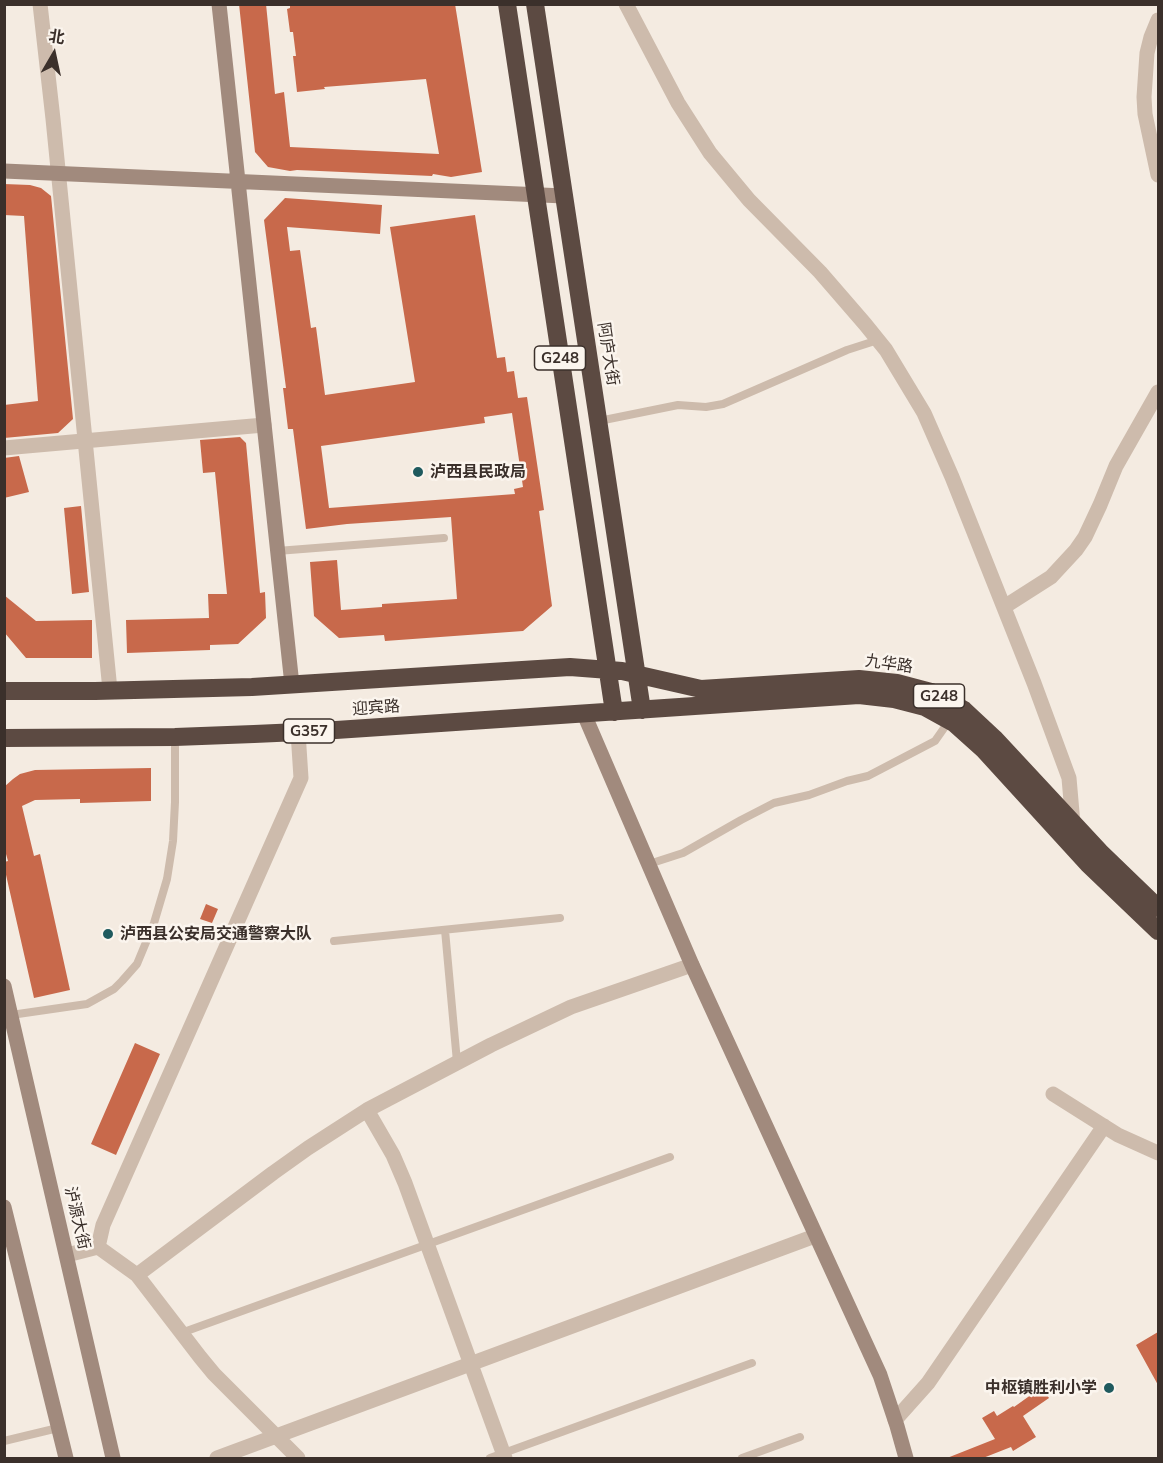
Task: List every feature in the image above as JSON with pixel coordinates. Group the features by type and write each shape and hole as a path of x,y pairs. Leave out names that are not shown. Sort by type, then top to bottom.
{"highway":[{"name":"G248","path":"507,4 614,712"},
{"name":"阿庐大街","path":"535,4 642,710"},
{"name":"迎宾路","path":"4,691 292,685 549,668 607,669 636,674"},
{"name":"九华路","path":"636,674 701,689 859,679 897,682 948,700 964,710 994,738 1100,852 1158,908"},
{"name":"九华路","path":"642,710 859,695 894,699 925,708 949,720 983,749 1088,864 1158,931"},
{"name":"迎宾路","path":"4,738 175,737 298,732 642,710"}],"street":[{"path":"40,4 110,690"},
{"path":"219,4 292,685"},
{"path":"626,4 678,103 710,153 748,200 820,272 878,340 900,371 924,413 939,444 1004,607 1069,778 1073,824"},
{"path":"1158,20 1147,53 1144,97 1145,114 1158,175"},
{"path":"4,171 564,196"},
{"path":"1004,607 1051,577 1076,550 1085,537 1116,466 1158,392"},
{"path":"4,448 264,425"},
{"path":"584,714 692,965 880,1376 906,1458"},
{"path":"99,1247 103,1225 301,777 298,732"},
{"path":"137,1275 299,1154 367,1110 457,1062 571,1007 692,965"},
{"name":"泸源大街","path":"4,986 113,1458"},
{"path":"1053,1094 1118,1136 1158,1153"},
{"path":"367,1110 393,1155 405,1183 471,1364 499,1457"},
{"path":"895,1420 928,1383 1104,1126"},
{"path":"4,1207 8,1235 66,1458"},
{"path":"218,1458 815,1236"},
{"path":"67,1255 99,1247"},
{"path":"99,1247 137,1275 214,1374 298,1458"}],"lane":[{"path":"598,422 678,405 706,407 723,404 847,350 878,340"},
{"path":"277,551 444,538"},
{"path":"649,864 683,853 774,803 809,795 868,776 935,741 949,720"},
{"path":"11,1015 87,1004 114,989 137,964 154,923 167,879 173,841 175,737"},
{"path":"334,941 560,918"},
{"path":"445,930 457,1062"},
{"path":"181,1333 670,1157"},
{"path":"499,1457 752,1363"},
{"path":"4,1441 58,1428"},
{"path":"742,1458 800,1437"}],"building":[{"path":"239,4 266,4 275,94 284,92 290,147 439,154 426,79 324,87 325,89 297,92 293,56 296,56 287,9 290,8 290,4 455,4 482,172 451,177 433,174 432,176 290,171 268,167 255,152"},
{"path":"4,184 30,185 41,188 51,196 73,419 58,433 4,438 4,405 38,401 24,216 4,215"},
{"path":"285,198 382,205 380,234 287,227 290,251 300,250 311,328 316,327 325,395 415,382 390,227 475,215 497,358 505,357 507,372 514,371 518,398 527,397 544,510 539,511 552,606 523,631 385,641 384,635 339,638 314,616 310,562 337,560 341,610 382,607 382,604 457,599 451,517 306,529 293,429 288,429 283,388 286,388 264,220","holes":["512,413 523,487 514,489 515,494 329,508 321,446 485,423 484,417"]},
{"path":"240,437 246,443 260,593 265,592 266,618 238,644 210,645 210,650 127,653 126,620 209,618 208,594 227,594 215,472 203,473 200,440"},
{"path":"19,456 29,492 4,498 4,458"},
{"path":"81,506 89,592 72,594 64,508"},
{"path":"4,595 36,621 92,620 92,658 26,658 4,632"},
{"path":"151,768 151,801 80,803 80,799 35,800 22,806 34,856 40,854 70,990 34,998 4,866 4,862 8,861 4,847 4,787 20,774 35,770"},
{"path":"206,904 218,909 212,923 200,919"},
{"path":"135,1043 160,1054 116,1155 91,1144"},
{"path":"1158,1332 1158,1385 1136,1345"},
{"path":"1042,1387 1049,1398 1023,1416 1036,1437 1013,1451 1011,1447 983,1458 947,1458 995,1439 982,1418 994,1411 997,1416"}],"place":[{"name":"泸西县民政局","path":"418,472"},
{"name":"泸西县公安局交通警察大队","path":"108,934"},
{"name":"中枢镇胜利小学","path":"1109,1388"}]}
